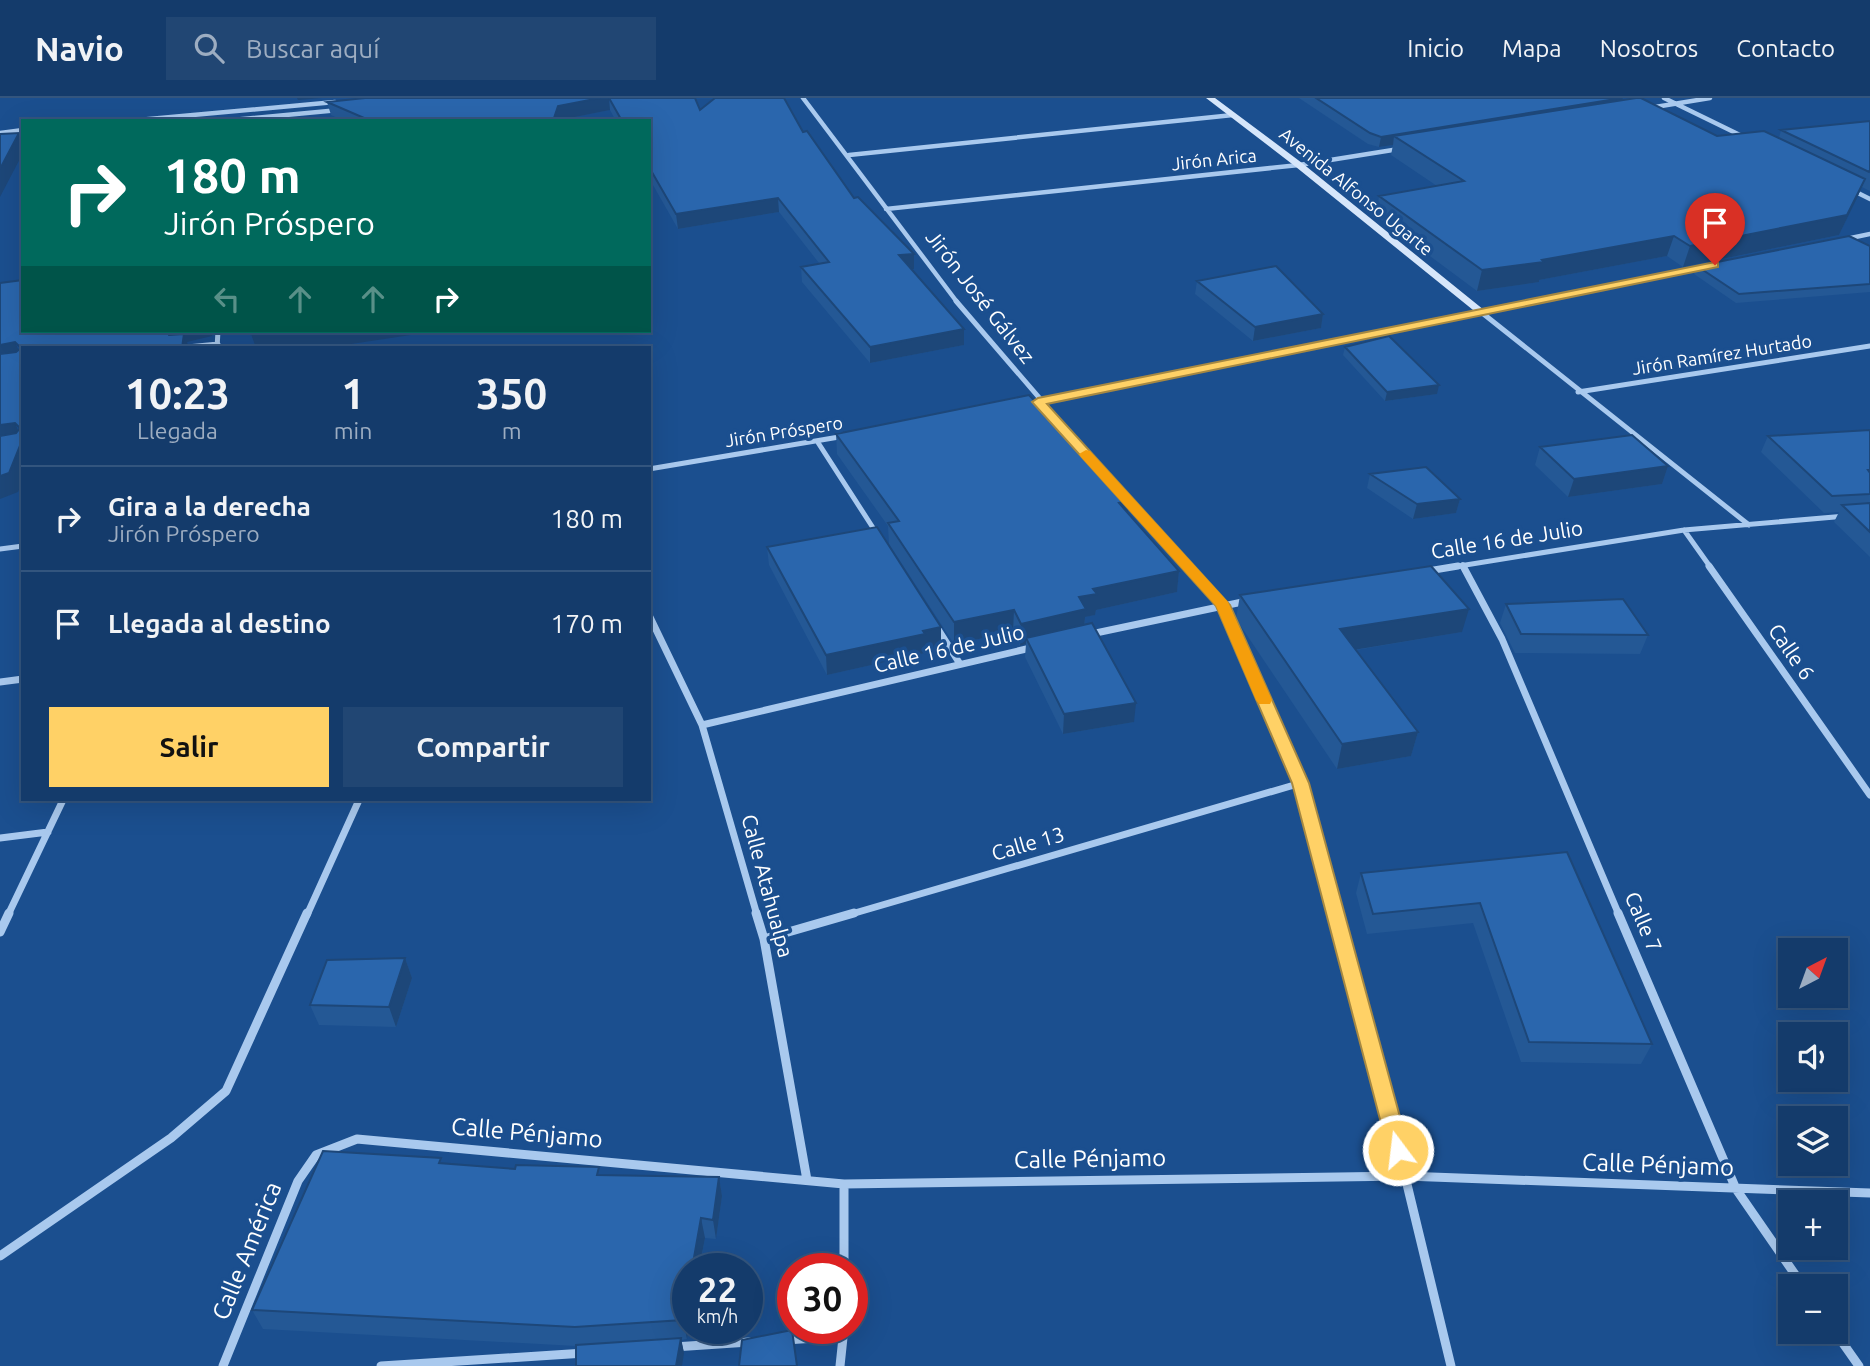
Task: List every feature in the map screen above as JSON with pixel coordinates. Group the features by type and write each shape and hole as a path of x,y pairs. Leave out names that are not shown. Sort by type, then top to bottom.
{"main road":[{"name":"Avenida Alfonso Ugarte","path":"1210,98 1299,165 1481,312"}],"street":[{"name":"Jirón José Gálvez","path":"803,98 849,155 886,209 1038,402 1223,605 1301,783 1405,1176 1451,1366"},
{"path":"1664,98 1748,139"},
{"path":"1648,108 1710,98"},
{"path":"149,119 345,101"},
{"path":"243,119 340,110"},
{"path":"849,155 1233,116"},
{"path":"0,133 21,130"},
{"name":"Jirón Arica","path":"886,209 1299,165 1406,148"},
{"path":"1846,187 1870,199"},
{"path":"1843,239 1870,234"},
{"path":"1026,404 1709,266"},
{"path":"1481,312 1578,392 1749,525"},
{"name":"Jirón Ramírez Hurtado","path":"1578,392 1870,346"},
{"name":"Jirón Próspero","path":"651,468 857,434"},
{"path":"817,441 885,547"},
{"name":"Calle 16 de Julio","path":"1422,572 1684,530 1857,515"},
{"name":"Calle 6","path":"1684,530 1870,794"},
{"path":"0,549 21,546"},
{"name":"Calle 7","path":"1462,565 1502,639 1736,1189 1795,1274"},
{"path":"1078,637 1249,600"},
{"path":"930,617 960,664"},
{"name":"Calle Atahualpa","path":"651,619 702,726 764,939 807,1180"},
{"name":"Calle 16 de Julio","path":"702,726 1039,646"},
{"path":"0,682 21,679"},
{"name":"Calle 13","path":"764,939 1301,783"},
{"path":"0,932 63,801"},
{"path":"0,1256 171,1138 226,1091 359,801"},
{"path":"0,838 48,832"},
{"name":"Calle Pénjamo","path":"316,1155 357,1139 844,1184 1405,1176 1870,1193"},
{"name":"Calle América","path":"223,1366 298,1181 316,1155"},
{"path":"844,1184 844,1253"},
{"path":"667,1348 722,1344"},
{"path":"840,1366 843,1344"},
{"path":"1843,1344 1858,1366"},
{"path":"381,1366 599,1352"}],"building":[{"path":"365,98 600,98 558,106 554,119 366,119 327,102"},
{"path":"609,98 695,98 700,110 715,98 784,98 803,132 807,131 854,198 858,197 914,254 899,255 964,329 870,347 801,267 829,262 778,198 676,214 651,170 651,119 621,119"},
{"path":"1316,98 1622,98 1381,137 1370,133"},
{"path":"1641,98 1717,136 1764,131 1865,179 1847,215 1690,246 1674,236 1542,260 1544,262 1482,270 1379,196 1464,181 1394,136"},
{"path":"1870,121 1869,172 1781,130"},
{"path":"19,133 0,169 0,134"},
{"path":"1849,236 1870,246 1870,284 1739,294 1697,266"},
{"path":"1276,266 1323,314 1255,327 1197,281"},
{"path":"21,280 21,333 184,334 182,346 21,348 15,342 0,345 0,283"},
{"path":"1389,336 1439,385 1387,392 1345,347"},
{"path":"21,348 21,443 9,473 0,476 0,436 16,433 20,428 15,423 0,425 0,354 16,352"},
{"path":"1029,395 1129,501 1119,503 1179,571 1093,589 1097,594 1079,597 1086,609 1021,624 1014,610 954,622 888,523 899,521 836,434"},
{"path":"1870,430 1870,494 1832,496 1768,436"},
{"path":"1632,435 1668,466 1574,479 1540,447"},
{"path":"1426,467 1460,499 1417,504 1370,474"},
{"path":"1870,503 1870,532 1842,505"},
{"path":"877,527 941,627 923,631 925,634 826,655 767,547"},
{"path":"1431,566 1469,609 1340,629 1418,732 1342,744 1240,595"},
{"path":"1623,599 1648,635 1521,634 1506,604"},
{"path":"1092,623 1136,703 1064,714 1026,638"},
{"path":"1567,852 1652,1044 1529,1042 1480,903 1373,914 1361,873"},
{"path":"405,958 389,1007 310,1005 327,960"},
{"path":"323,1151 441,1158 439,1163 515,1169 516,1165 599,1167 597,1175 719,1177 713,1220 701,1218 695,1253 672,1253 672,1321 575,1327 252,1310"},
{"path":"777,1333 777,1344 794,1344 797,1366 739,1366 742,1344 763,1344 763,1336"},
{"path":"672,1339 672,1344 680,1344 676,1366 576,1366 576,1345"}],"slow traffic":[{"path":"1086,454 1223,605 1264,700"}],"route":[{"path":"1398,1150 1301,783 1223,605 1038,402 1715,265"}]}
